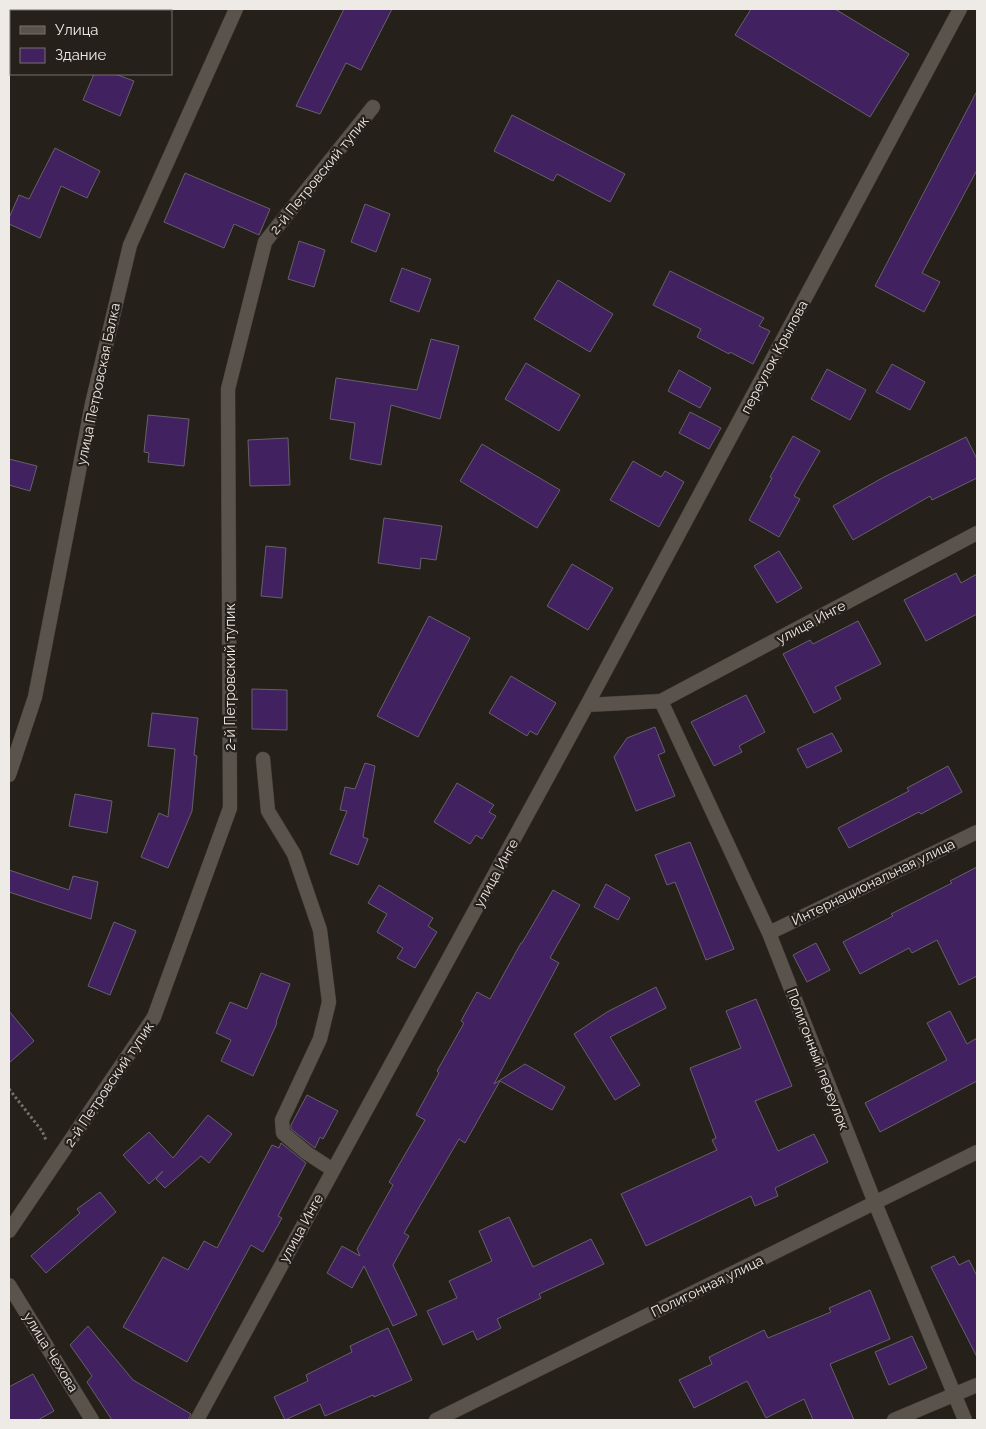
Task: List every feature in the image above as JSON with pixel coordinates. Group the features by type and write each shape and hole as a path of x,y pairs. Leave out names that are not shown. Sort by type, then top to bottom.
{"street":[{"name":"улица Петровская Балка","path":"9,775 35,697 92,404 130,245 236,9"},
{"name":"переулок Крылова","path":"587,705 960,9"},
{"name":"2-й Петровский тупик","path":"9,1231 154,1017 230,808 228,389 265,242 373,107"},
{"name":"улица Инге","path":"197,1420 587,705 661,702 977,533"},
{"name":"Полигонный переулок","path":"661,702 769,933 875,1203 965,1420"},
{"path":"263,759 268,811 294,854 320,930 329,1002 320,1039 282,1120 283,1132 307,1153 333,1170"},
{"name":"Интернациональная улица","path":"769,933 977,832"},
{"name":"Полигонная улица","path":"436,1420 977,1152"},
{"name":"улица Чехова","path":"9,1285 92,1420"},
{"path":"894,1420 977,1385"}],"path":[{"path":"9,1089 42,1131 50,1149 50,1170"}],"building":[{"path":"344,9 392,9 361,70 346,63 320,114 296,106"},
{"path":"751,9 835,9 909,54 870,117 735,35"},
{"path":"94,75 118,75 134,81 120,116 83,100"},
{"path":"977,91 977,170 922,273 940,282 924,312 875,286"},
{"path":"512,115 625,174 610,202 557,174 553,181 494,151"},
{"path":"55,148 100,171 87,198 61,186 40,238 9,224 9,218 19,195 29,199"},
{"path":"185,173 270,209 259,235 234,224 224,248 164,222"},
{"path":"365,204 390,214 376,252 351,242"},
{"path":"299,241 325,250 314,287 288,279"},
{"path":"402,268 431,279 419,312 390,301"},
{"path":"670,271 764,318 759,326 770,331 753,364 697,337 701,329 653,305"},
{"path":"558,280 613,314 590,352 534,319"},
{"path":"431,339 459,346 440,419 391,405 381,465 350,459 355,423 330,419 336,378 417,390"},
{"path":"526,363 580,395 559,431 505,399"},
{"path":"892,364 925,382 910,410 876,392"},
{"path":"827,369 866,390 850,420 811,399"},
{"path":"679,370 711,388 700,408 668,391"},
{"path":"690,412 721,428 709,449 679,433"},
{"path":"148,415 189,419 184,466 148,462 149,453 144,452"},
{"path":"793,436 820,451 794,496 800,499 779,537 749,520"},
{"path":"966,437 977,459 977,478 932,500 930,496 853,540 833,506 884,477"},
{"path":"288,438 290,485 250,486 248,440"},
{"path":"482,444 560,490 537,528 460,481"},
{"path":"9,459 37,466 30,491 9,485"},
{"path":"633,461 661,477 665,471 684,482 659,527 610,500"},
{"path":"384,518 442,526 436,560 421,558 420,569 378,563"},
{"path":"266,546 286,548 282,598 261,596"},
{"path":"779,551 802,588 777,603 754,566"},
{"path":"572,564 613,588 588,630 547,606"},
{"path":"956,573 961,583 977,574 977,614 926,641 904,600"},
{"path":"429,616 470,638 418,737 377,716"},
{"path":"858,621 881,664 835,687 841,699 814,713 783,654 810,640 813,644"},
{"path":"511,676 556,703 537,735 530,731 527,736 489,713"},
{"path":"252,689 287,690 287,730 252,729"},
{"path":"746,695 765,732 739,746 742,752 714,766 691,722"},
{"path":"152,713 198,718 194,755 197,756 192,811 168,868 141,857 159,813 168,817 175,749 148,746"},
{"path":"655,727 665,752 658,755 675,796 636,811 614,757 627,738"},
{"path":"832,733 842,751 807,768 797,749"},
{"path":"365,763 375,766 363,837 368,839 358,865 330,854 347,811 340,810 345,787 355,789"},
{"path":"948,766 962,792 921,814 919,812 849,848 838,828 909,791 907,788"},
{"path":"457,783 494,805 489,812 496,816 482,839 476,835 470,844 434,822"},
{"path":"75,794 112,801 107,833 69,826"},
{"path":"690,842 734,949 706,960 675,882 667,885 655,855"},
{"path":"977,867 977,976 959,985 937,940 912,953 909,948 860,974 843,942 893,916 891,914 952,883 950,881"},
{"path":"9,870 69,890 73,876 98,882 91,919 9,892"},
{"path":"606,884 630,898 618,920 594,907"},
{"path":"379,885 433,918 428,926 437,932 415,968 397,958 403,948 377,932 387,914 368,903"},
{"path":"553,890 580,905 550,958 559,963 494,1084 525,1064 565,1087 552,1110 500,1081 465,1143 459,1139 404,1233 409,1236 393,1265 417,1315 393,1326 364,1266 352,1288 327,1273 342,1246 360,1256 357,1249 393,1185 389,1182 425,1120 416,1115 439,1073 437,1071 464,1023 461,1021 477,992 490,999"},
{"path":"114,922 136,931 110,995 88,986"},
{"path":"816,943 830,970 807,982 793,955"},
{"path":"261,973 290,984 277,1023 253,1076 221,1061 231,1040 216,1033 230,1002 247,1009"},
{"path":"656,987 666,1008 610,1037 640,1085 615,1100 574,1034 607,1012"},
{"path":"756,999 792,1086 755,1101 778,1151 814,1134 828,1162 775,1188 778,1196 755,1206 751,1196 646,1246 621,1194 717,1150 712,1140 716,1138 690,1068 741,1048 726,1011"},
{"path":"9,1011 34,1041 9,1063"},
{"path":"950,1011 967,1044 977,1038 977,1081 880,1132 865,1103 947,1060 927,1023"},
{"path":"307,1095 338,1111 323,1139 320,1137 315,1148 291,1129 291,1125"},
{"path":"208,1115 232,1134 209,1163 201,1156 165,1188 156,1179 163,1171 149,1184 123,1155 149,1132 173,1158"},
{"path":"281,1143 306,1163 278,1216 282,1218 263,1252 251,1245 187,1362 123,1327 163,1257 188,1270 204,1241 217,1248 272,1145 279,1148"},
{"path":"100,1192 116,1212 46,1273 31,1256 80,1213 77,1209"},
{"path":"509,1217 533,1267 591,1239 604,1264 539,1294 541,1298 497,1319 501,1328 477,1340 473,1331 443,1345 427,1311 457,1298 449,1281 492,1261 479,1231"},
{"path":"954,1256 959,1265 969,1260 977,1276 977,1357 931,1267"},
{"path":"870,1290 890,1339 830,1364 854,1420 813,1420 804,1399 766,1418 747,1381 694,1408 679,1380 712,1364 709,1357 764,1330 768,1338 831,1312 829,1308"},
{"path":"88,1326 133,1380 191,1414 188,1420 112,1420 87,1382 92,1376 70,1345"},
{"path":"388,1328 412,1380 325,1416 320,1404 285,1420 274,1397 308,1381 306,1375 352,1352 350,1346"},
{"path":"912,1336 927,1368 889,1385 875,1352"},
{"path":"33,1374 54,1411 38,1420 9,1420 9,1387"}]}
